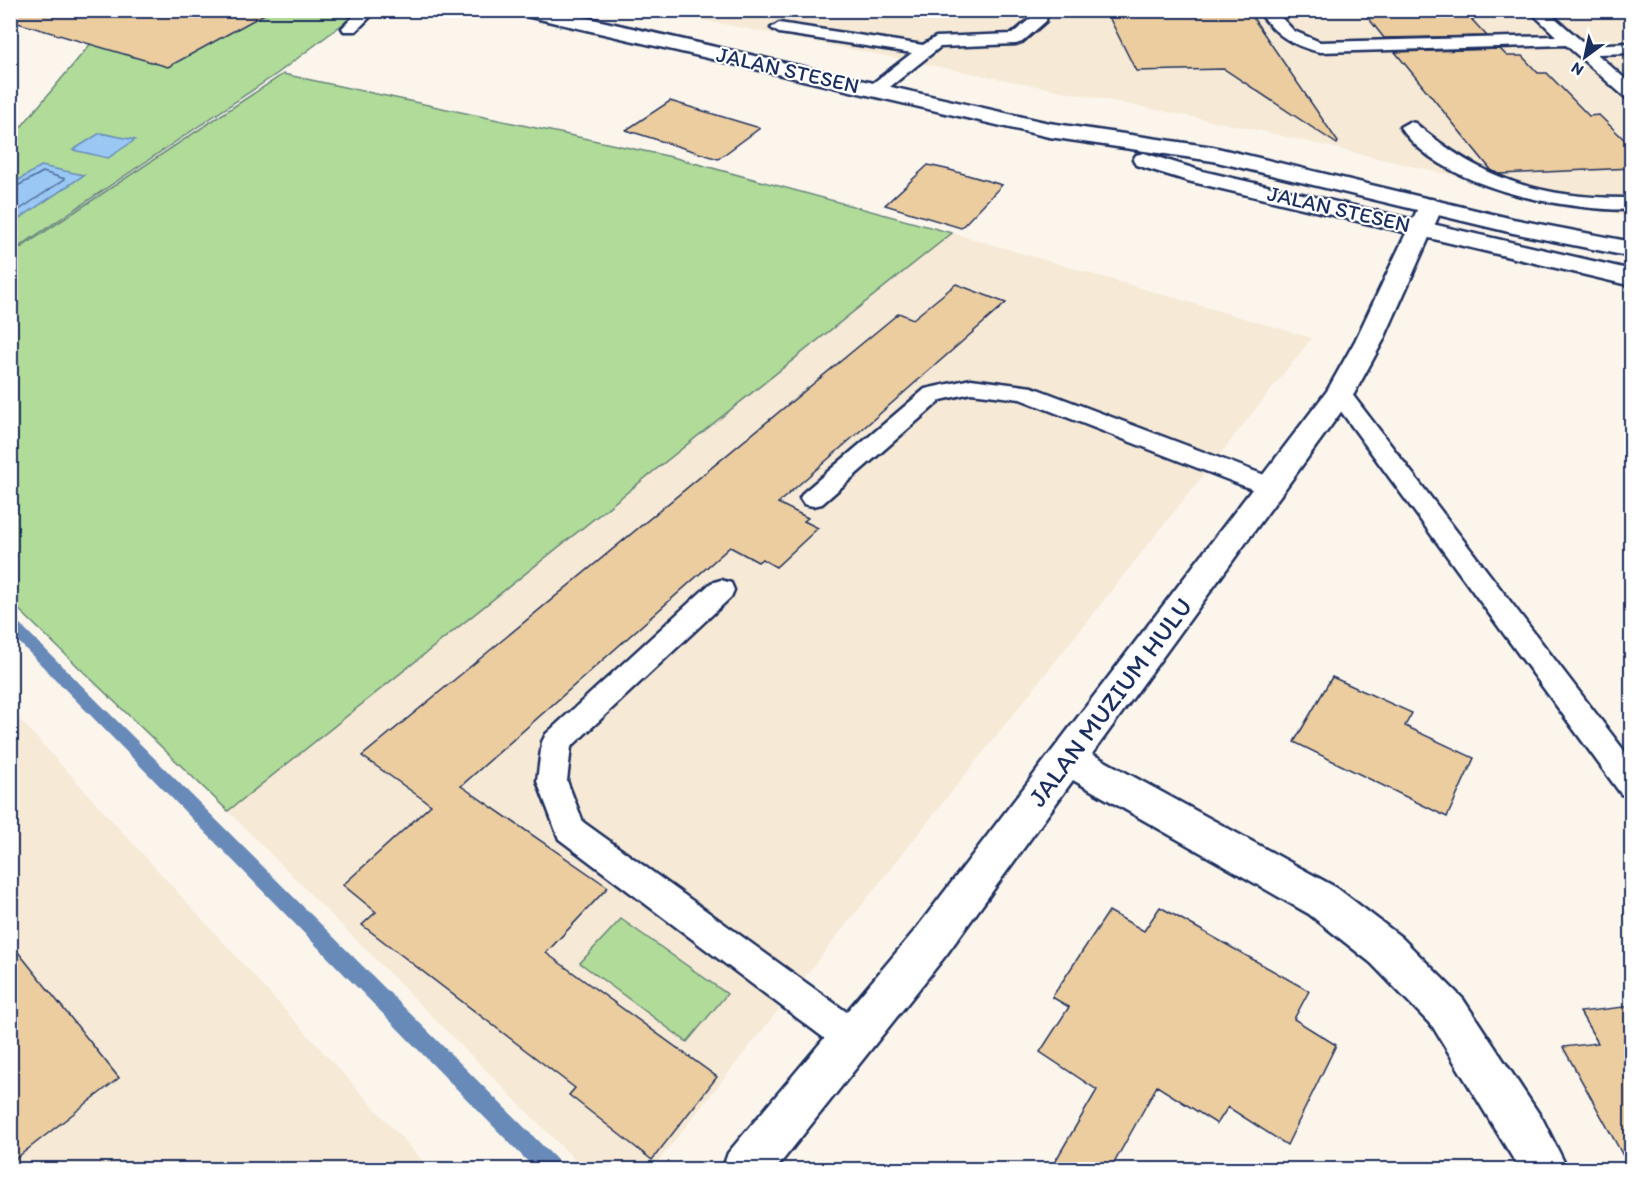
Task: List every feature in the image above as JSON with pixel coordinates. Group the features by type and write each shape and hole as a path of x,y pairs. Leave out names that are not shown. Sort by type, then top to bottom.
{"main road":[{"name":"JALAN STESEN","path":"526,10 1049,130 1196,176 1426,217 1513,226 1632,250"},
{"name":"JALAN STESEN","path":"1426,217 1632,280"},
{"name":"JALAN MUZIUM HULU","path":"745,1170 931,942 1340,394 1369,341 1426,217"},
{"path":"1513,226 1632,258"},
{"path":"1068,759 1323,901 1386,950 1448,1013 1527,1136 1545,1170"}],"lane":[{"path":"350,28 370,10"},
{"path":"875,90 936,42 1016,39 1038,21 1039,10"},
{"path":"1264,10 1284,34 1299,43 1320,47 1578,45 1632,48"},
{"path":"1536,10 1632,94"},
{"path":"779,28 926,50"},
{"path":"1601,66 1632,64"},
{"path":"1409,127 1444,157 1488,180 1539,195 1611,205 1632,204"},
{"path":"813,498 933,394 971,386 1024,392 1271,487"},
{"path":"1340,394 1632,785"},
{"path":"721,590 557,742 552,781 570,830 853,1038"}],"shaded area":[{"path":"658,11 1631,11 1631,217 1253,129"},
{"path":"283,74 672,157 952,233 1312,338 652,1169 584,1169 228,811 11,602 10,254"},
{"path":"11,710 430,1169 11,1169"}],"green space":[{"path":"118,11 360,11 278,73 11,252 11,139"},
{"path":"283,74 672,157 952,233 228,811 11,602 11,254"},
{"path":"621,919 727,994 687,1042 580,963"}],"water":[{"path":"100,133 135,140 108,158 73,150"},
{"path":"41,166 84,175 11,224 11,185"}],"building":[{"path":"12,10 272,10 168,67 11,21"},
{"path":"1362,10 1463,10 1487,36 1384,38"},
{"path":"1249,12 1338,142 1337,144 1224,69 1136,71 1108,15"},
{"path":"1500,49 1507,56 1522,56 1538,73 1547,73 1589,116 1599,115 1632,147 1632,168 1500,174 1492,171 1395,52"},
{"path":"670,101 760,128 718,159 626,130"},
{"path":"928,165 1002,185 961,228 885,205"},
{"path":"956,284 1006,303 778,503 808,518 804,521 818,528 776,567 762,559 758,562 730,547 461,786 608,887 546,953 717,1077 652,1160 569,1095 575,1088 362,925 376,912 343,885 431,805 362,756 899,313 913,319"},
{"path":"1332,677 1412,713 1405,726 1474,758 1447,817 1294,742"},
{"path":"1160,907 1309,991 1294,1019 1336,1045 1287,1145 1228,1107 1217,1124 1157,1086 1110,1170 1050,1170 1097,1090 1040,1052 1069,1007 1052,997 1109,911 1144,931"},
{"path":"10,942 119,1078 10,1163"},
{"path":"1632,1006 1631,1170 1563,1047 1598,1043 1580,1012"}],"waterway":[{"path":"10,623 551,1170"}]}
